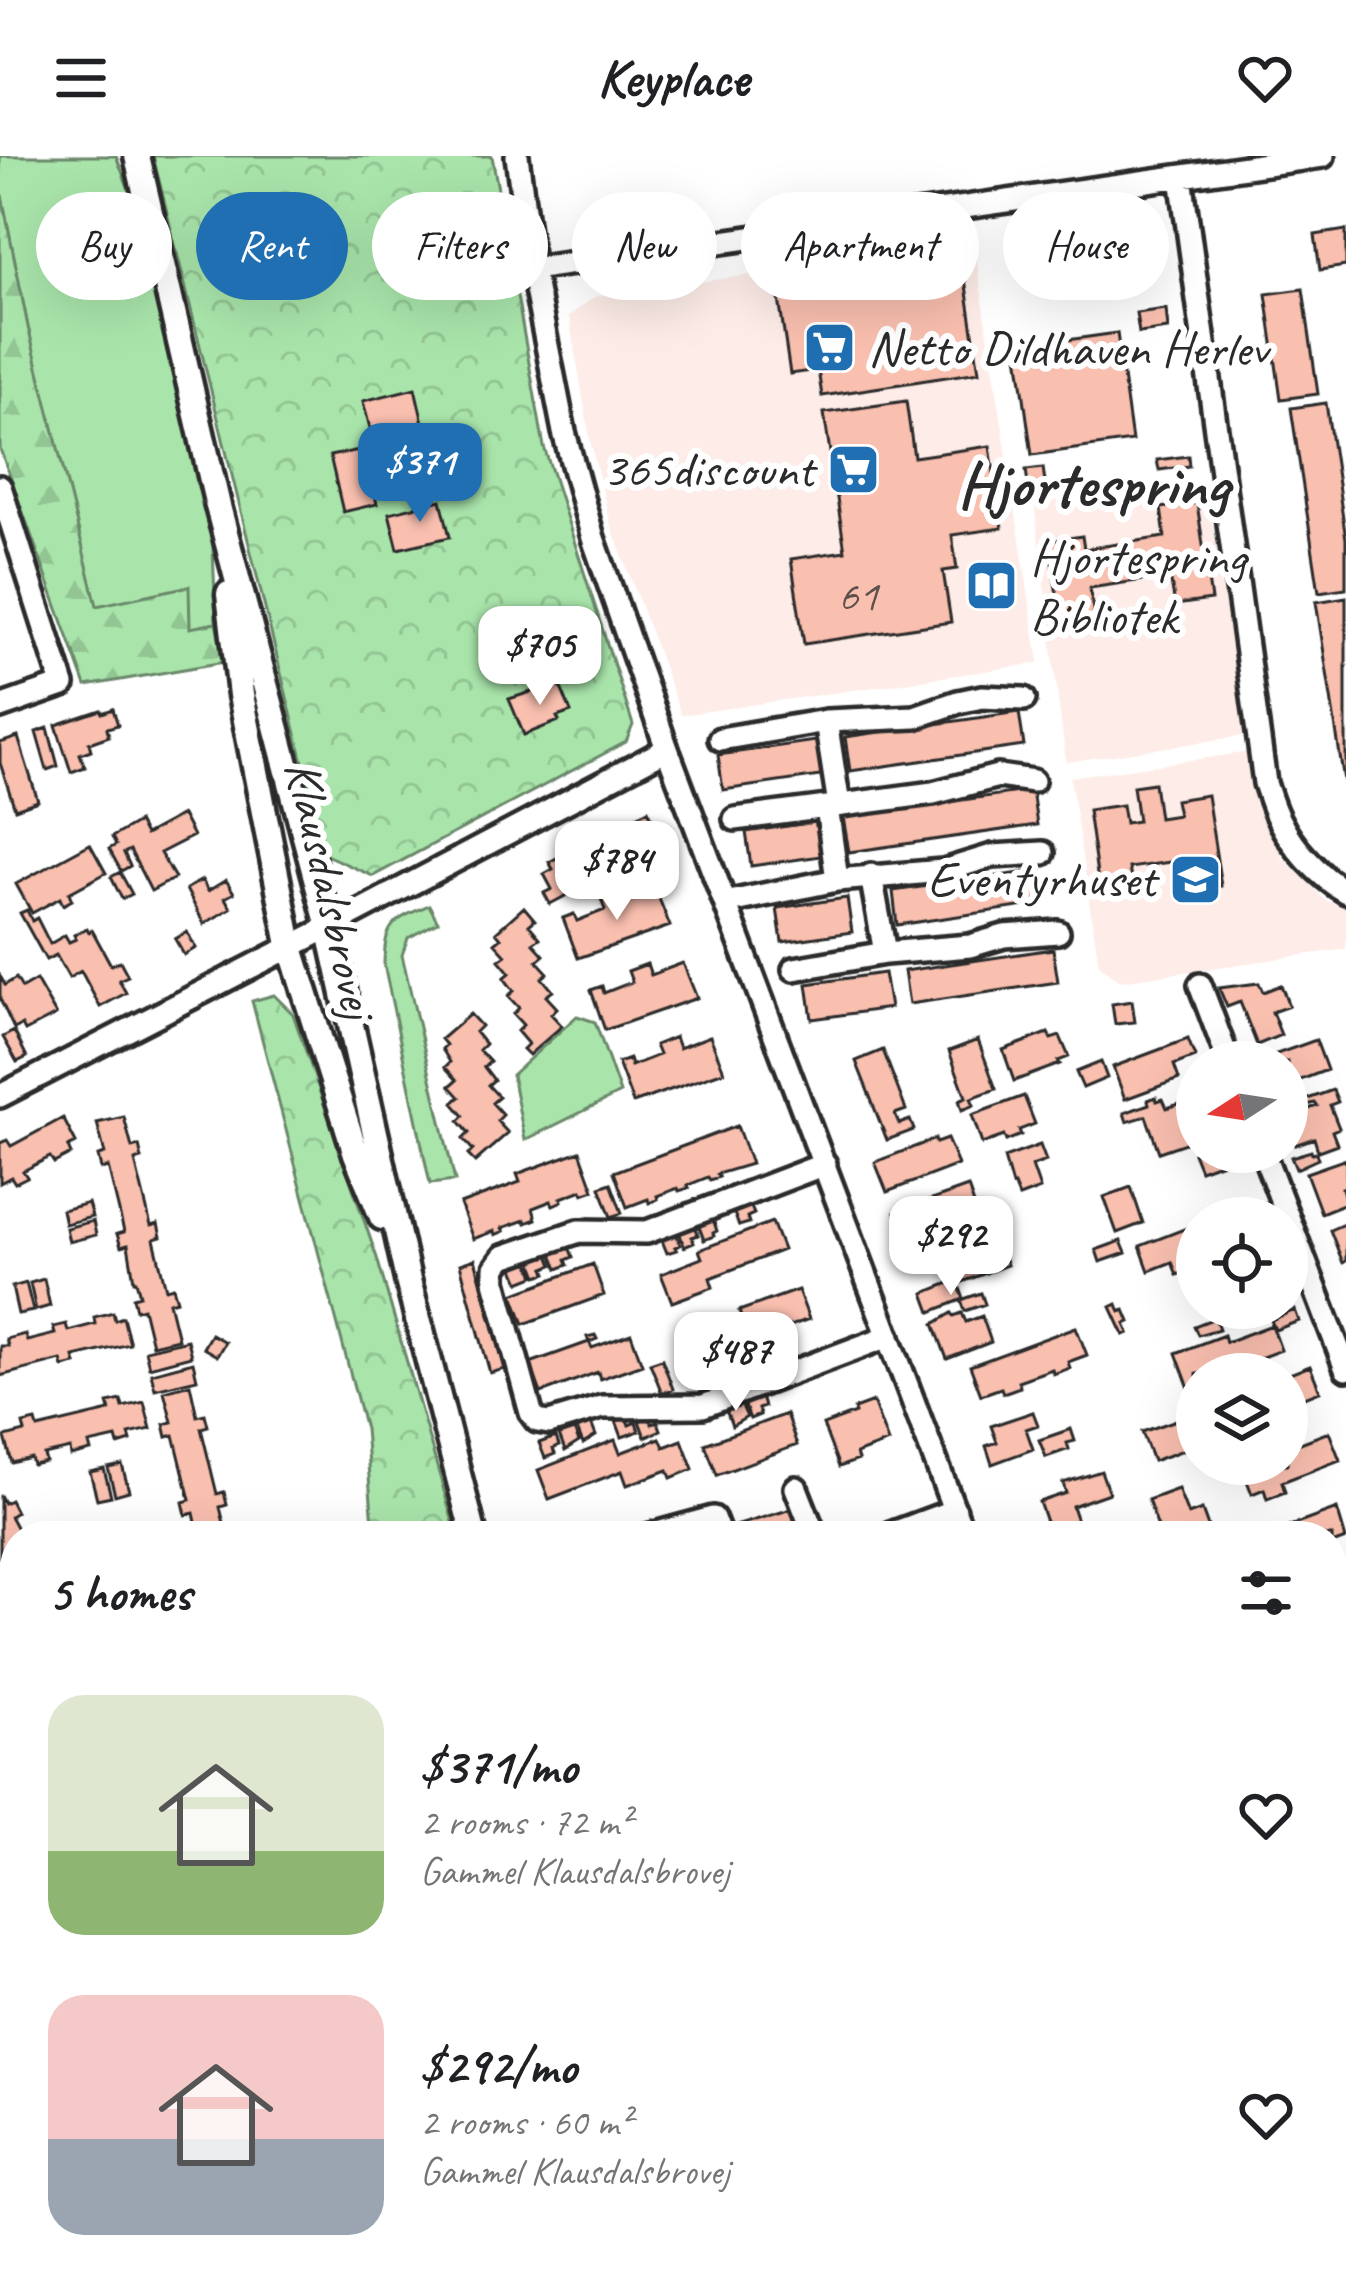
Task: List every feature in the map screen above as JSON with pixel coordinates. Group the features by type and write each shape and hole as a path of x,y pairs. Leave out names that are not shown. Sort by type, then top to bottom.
{"street":[{"name":"Klausdalsbrovej","path":"127,156 141,192"},
{"name":"Klausdalsbrovej","path":"137,156 144,192"},
{"path":"517,156 522,192"},
{"path":"548,266 1323,156"},
{"path":"1181,177 1265,783 1280,823 1304,856 1346,892"},
{"name":"Klausdalsbrovej","path":"169,300 328,927 408,1280 470,1521"},
{"path":"538,300 564,432 593,538 667,748 959,1521"},
{"path":"0,487 62,686 0,707"},
{"name":"Klausdalsbrovej","path":"218,506 241,695 290,945 356,1154 408,1280"},
{"path":"720,739 826,721 916,717 970,699 1024,699"},
{"path":"826,721 837,880"},
{"path":"0,1096 667,748"},
{"path":"735,819 933,793 998,776 1034,781"},
{"path":"725,903 837,880 943,872 992,856 1043,853"},
{"path":"872,875 885,953"},
{"path":"794,969 1058,932"},
{"path":"1200,985 1221,1041"},
{"path":"825,1164 646,1232 579,1231 503,1257 495,1268 495,1281 531,1413 537,1421 549,1423 602,1407 703,1406 890,1336"},
{"path":"1271,1173 1346,1369"},
{"path":"796,1488 809,1521"},
{"path":"925,1521 955,1510"}],"shaded area":[{"path":"979,275 1039,663 681,715 611,525 591,444 569,316 590,300 717,300 717,280 741,276 741,300 979,300"},
{"path":"1206,485 1249,735 1066,762 1034,503"},
{"name":"Eventyrhuset","path":"1250,752 1282,857 1325,900 1346,908 1346,949 1120,981 1099,964 1070,777"}],"green space":[{"path":"0,156 116,156 130,192 36,192 36,300 159,300 212,523 216,623 190,629 188,587 97,607 28,327 0,186"},
{"path":"153,156 492,156 498,192 372,192 372,300 518,300 544,447 633,725 626,742 373,876 326,855 172,233 172,192 162,192"},
{"path":"0,186 28,327 97,606 189,586 190,628 216,623 224,662 86,686 0,449"},
{"path":"429,905 438,922 408,938 402,955 455,1181 430,1184 384,964 386,939 393,925"},
{"path":"274,995 293,1014 377,1258 453,1521 373,1521 365,1429 252,1001"},
{"path":"577,1016 595,1022 620,1093 525,1140 512,1075"}],"building":[{"path":"1346,230 1346,266 1320,270 1315,235"},
{"path":"1303,289 1318,394 1281,399 1266,294"},
{"path":"779,300 968,300 979,372 822,396 818,370 790,374"},
{"path":"1166,309 1168,329 1139,333 1136,313"},
{"path":"1117,333 1132,441 1032,455 1017,347"},
{"path":"415,388 423,423 372,436 363,401"},
{"path":"906,401 914,457 990,446 1002,528 952,535 957,569 943,571 951,622 804,644 791,559 845,551 824,413"},
{"path":"1326,403 1346,539 1346,588 1319,592 1291,408"},
{"path":"364,449 377,504 343,512 330,456"},
{"path":"1188,456 1189,466 1159,470 1157,460"},
{"path":"1043,468 1047,495 1030,498 1026,470"},
{"path":"441,500 450,537 398,549 389,513"},
{"path":"1197,503 1211,600 1175,605 1170,576 1090,588 1095,624 1062,629 1049,541 1082,536 1084,549 1165,537 1161,508"},
{"path":"1346,597 1346,794 1316,602"},
{"path":"559,683 571,712 524,735 509,699"},
{"path":"113,709 118,725 107,728 109,736 89,743 91,750 80,754 85,767 71,772 56,725"},
{"path":"1019,712 1024,746 850,771 845,737"},
{"path":"48,728 58,766 47,770 36,732"},
{"path":"18,737 38,801 15,809 0,763 0,743"},
{"path":"822,740 827,775 723,790 718,755"},
{"path":"1154,783 1159,818 1178,815 1175,800 1207,795 1221,886 1189,891 1184,860 1129,868 1132,884 1099,889 1088,810 1122,805 1125,823 1138,821 1133,786"},
{"path":"1032,790 1037,825 849,852 843,817"},
{"path":"648,810 657,828 648,832 657,848 614,870 609,859 616,855 609,840 618,835 614,828"},
{"path":"182,815 193,836 160,853 175,878 151,891 130,850 124,853 130,866 121,871 109,849 116,845 112,837 138,822 145,835"},
{"path":"823,821 828,855 751,866 746,832"},
{"path":"90,844 106,873 69,893 72,900 63,905 60,898 32,913 16,884"},
{"path":"583,844 592,862 583,866 592,882 550,904 544,893 552,889 544,874 553,869 549,862"},
{"path":"1041,870 1046,903 897,925 893,891"},
{"path":"635,871 641,884 623,891 617,881"},
{"path":"120,872 132,894 122,899 111,877"},
{"path":"202,880 208,891 226,880 234,893 225,898 231,908 204,924 186,889"},
{"path":"656,891 670,926 578,958 563,918 574,914 577,921 605,910 601,899 621,892 625,903"},
{"path":"847,898 852,932 782,942 777,908"},
{"path":"524,907 535,920 529,925 540,938 533,943 544,955 537,961 548,973 542,978 553,991 546,996 557,1008 551,1014 562,1026 529,1055 523,1049 528,1044 517,1031 523,1025 513,1014 519,1008 508,996 514,991 504,978 510,973 499,960 506,955 495,943 501,938 496,932"},
{"path":"27,910 32,921 37,918 50,944 65,935 69,942 87,928 92,930 111,965 120,961 128,976 119,980 126,993 100,1007 81,971 69,978 56,955 46,960 20,913"},
{"path":"187,932 196,948 184,955 175,939"},
{"path":"1053,949 1058,982 909,1004 904,971"},
{"path":"683,963 697,998 605,1030 591,990 602,986 604,993 632,982 628,971 647,964 651,975"},
{"path":"884,973 890,1008 812,1019 807,984"},
{"path":"0,976 5,985 16,978 22,988 36,980 56,1015 25,1031 22,1025 14,1029 0,999"},
{"path":"1259,983 1263,992 1281,985 1289,1006 1272,1012 1281,1035 1255,1041 1240,1002 1227,1007 1219,988"},
{"path":"1132,1001 1135,1022 1115,1024 1112,1004"},
{"path":"470,1014 481,1026 475,1032 485,1044 479,1050 490,1062 484,1067 494,1080 488,1085 499,1097 492,1103 503,1115 497,1121 508,1133 475,1162 468,1155 473,1150 463,1139 469,1133 459,1121 464,1116 453,1103 460,1097 450,1086 457,1080 445,1067 450,1062 441,1039"},
{"path":"14,1031 27,1057 17,1062 3,1037"},
{"path":"1048,1033 1051,1039 1060,1036 1069,1057 1014,1081 1003,1050"},
{"path":"710,1036 724,1071 633,1103 618,1063 629,1059 631,1066 659,1055 655,1045 675,1037 679,1048"},
{"path":"978,1040 996,1089 971,1098 974,1105 962,1110 959,1100 966,1097 949,1051"},
{"path":"1316,1040 1327,1070 1308,1077 1308,1043"},
{"path":"1176,1043 1176,1080 1125,1099 1113,1067"},
{"path":"883,1050 906,1110 895,1114 899,1124 910,1120 914,1130 887,1140 856,1061"},
{"path":"1101,1062 1107,1078 1083,1088 1076,1072"},
{"path":"1333,1090 1338,1102 1330,1105 1339,1128 1332,1131 1337,1144 1318,1151 1314,1138 1308,1140 1308,1109 1317,1106 1308,1105 1308,1099"},
{"path":"1024,1096 1035,1124 1006,1141 1004,1136 982,1144 972,1115"},
{"path":"1163,1099 1167,1108 1176,1105 1176,1146 1159,1152 1146,1116 1127,1122 1124,1113 1149,1104 1148,1100"},
{"path":"124,1117 132,1148 139,1146 142,1159 135,1161 151,1226 158,1224 161,1237 154,1239 166,1289 173,1287 177,1300 169,1302 178,1339 152,1345 143,1308 136,1310 133,1297 140,1295 128,1245 121,1247 117,1234 124,1232 108,1167 101,1169 98,1156 105,1154 97,1123"},
{"path":"63,1118 76,1143 68,1147 71,1154 54,1163 50,1157 23,1171 27,1177 15,1183 11,1177 0,1183 0,1143 7,1140 11,1146"},
{"path":"737,1126 751,1164 627,1207 614,1172"},
{"path":"935,1139 936,1143 947,1139 958,1165 887,1192 875,1162"},
{"path":"1040,1145 1046,1161 1032,1166 1040,1189 1019,1197 1004,1158"},
{"path":"580,1151 594,1190 533,1208 536,1219 473,1239 460,1204 520,1182 517,1174"},
{"path":"1346,1159 1346,1186 1342,1188 1346,1203 1321,1213 1308,1172"},
{"path":"611,1183 622,1213 611,1217 600,1187"},
{"path":"968,1187 978,1216 906,1243 895,1213"},
{"path":"1131,1187 1143,1223 1117,1233 1104,1197"},
{"path":"88,1203 92,1217 65,1224 62,1210"},
{"path":"750,1205 754,1214 747,1217 749,1223 739,1226 733,1211"},
{"path":"713,1219 717,1231 704,1240 698,1224"},
{"path":"93,1221 96,1235 69,1242 66,1228"},
{"path":"772,1222 783,1250 710,1278 713,1287 672,1302 661,1274 702,1258 699,1250"},
{"path":"1346,1223 1346,1261 1343,1263 1330,1230"},
{"path":"695,1225 694,1243 684,1247 679,1231"},
{"path":"676,1232 680,1245 667,1253 661,1238"},
{"path":"1176,1232 1176,1272 1172,1262 1149,1271 1140,1246"},
{"path":"995,1233 1007,1265 960,1283 948,1252 965,1245 963,1242"},
{"path":"1121,1241 1126,1253 1100,1262 1096,1250"},
{"path":"569,1247 573,1257 558,1269 552,1254"},
{"path":"549,1255 553,1265 538,1276 532,1261"},
{"path":"475,1259 505,1369 490,1373 460,1264"},
{"path":"529,1262 535,1276 520,1282 514,1268"},
{"path":"593,1264 604,1295 524,1324 513,1294"},
{"path":"44,1279 50,1306 36,1310 30,1283"},
{"path":"957,1280 964,1299 981,1293 985,1304 965,1311 961,1300 931,1312 924,1293"},
{"path":"26,1283 33,1311 18,1314 12,1287"},
{"path":"798,1290 809,1319 752,1340 756,1352 696,1373 686,1344 743,1323 739,1311"},
{"path":"1117,1304 1130,1322 1125,1324 1129,1333 1124,1335 1111,1307"},
{"path":"113,1312 115,1320 123,1317 130,1344 74,1357 76,1364 63,1367 61,1360 0,1376 0,1346 8,1346 6,1339 25,1334 27,1341 55,1334 53,1327 66,1324 68,1331 95,1324 94,1317"},
{"path":"952,1313 962,1313 966,1322 982,1316 991,1342 947,1359 934,1324"},
{"path":"1076,1327 1087,1355 1068,1362 1070,1368 1018,1381 1020,1387 1003,1393 1001,1388 981,1395 970,1366"},
{"path":"1273,1329 1281,1350 1176,1353 1224,1335 1226,1342"},
{"path":"211,1334 225,1342 217,1356 203,1348"},
{"path":"631,1334 642,1364 600,1379 598,1372 541,1393 530,1363 589,1342 592,1348"},
{"path":"187,1340 191,1356 149,1367 145,1350"},
{"path":"662,1359 673,1389 662,1393 650,1363"},
{"path":"193,1362 197,1379 155,1389 151,1373"},
{"path":"1308,1367 1320,1391 1308,1396"},
{"path":"190,1384 197,1416 205,1414 208,1426 201,1428 217,1494 224,1492 227,1505 220,1507 223,1521 196,1521 194,1513 186,1515 183,1502 190,1500 174,1435 167,1437 164,1424 172,1422 164,1391"},
{"path":"761,1397 760,1415 750,1419 744,1404"},
{"path":"121,1400 123,1407 144,1402 151,1429 129,1434 131,1441 118,1445 116,1438 89,1444 91,1451 71,1456 70,1449 44,1455 46,1462 33,1465 31,1458 12,1463 5,1437 25,1432 23,1424 36,1421 38,1428 110,1411 108,1403"},
{"path":"873,1402 888,1442 856,1454 858,1460 839,1467 823,1425"},
{"path":"741,1404 747,1417 732,1426 726,1410"},
{"path":"1033,1412 1038,1425 1026,1429 1033,1449 992,1464 986,1446 997,1442 991,1426"},
{"path":"786,1414 797,1445 717,1475 705,1444"},
{"path":"626,1417 629,1425 636,1422 639,1431 622,1437 616,1421"},
{"path":"649,1417 661,1430 645,1437 639,1421"},
{"path":"1176,1420 1176,1453 1153,1461 1142,1432"},
{"path":"591,1423 596,1436 583,1444 577,1429"},
{"path":"1071,1429 1075,1441 1067,1443 1069,1449 1046,1457 1039,1440"},
{"path":"574,1430 579,1442 565,1451 559,1435"},
{"path":"1329,1432 1340,1460 1308,1472 1308,1440"},
{"path":"556,1437 555,1454 545,1458 539,1443"},
{"path":"660,1438 664,1447 682,1440 693,1469 671,1478 668,1470 627,1485 622,1471 549,1499 538,1470 615,1440 620,1453"},
{"path":"122,1465 129,1491 115,1495 108,1468"},
{"path":"104,1469 111,1496 97,1499 90,1472"},
{"path":"1101,1471 1109,1493 1072,1506 1077,1521 1046,1521 1039,1502 1066,1493 1063,1483"},
{"path":"1249,1485 1283,1485 1285,1492 1267,1499 1264,1489 1252,1494"},
{"path":"1178,1489 1188,1515 1202,1510 1206,1521 1156,1521 1148,1500"},
{"path":"0,1495 4,1503 10,1500 16,1512 10,1516 13,1521 0,1521"},
{"path":"795,1508 799,1521 752,1521"},
{"path":"1337,1509 1341,1521 1304,1521"}],"place":[{"name":"Netto Dildhaven Herlev","path":"829,348"},
{"name":"365discount","path":"853,469"},
{"name":"Hjortespring Bibliotek","path":"991,586"},
{"name":"Eventyrhuset","path":"1195,879"}],"district":[{"name":"Hjortespring","path":"1093,484"}]}
